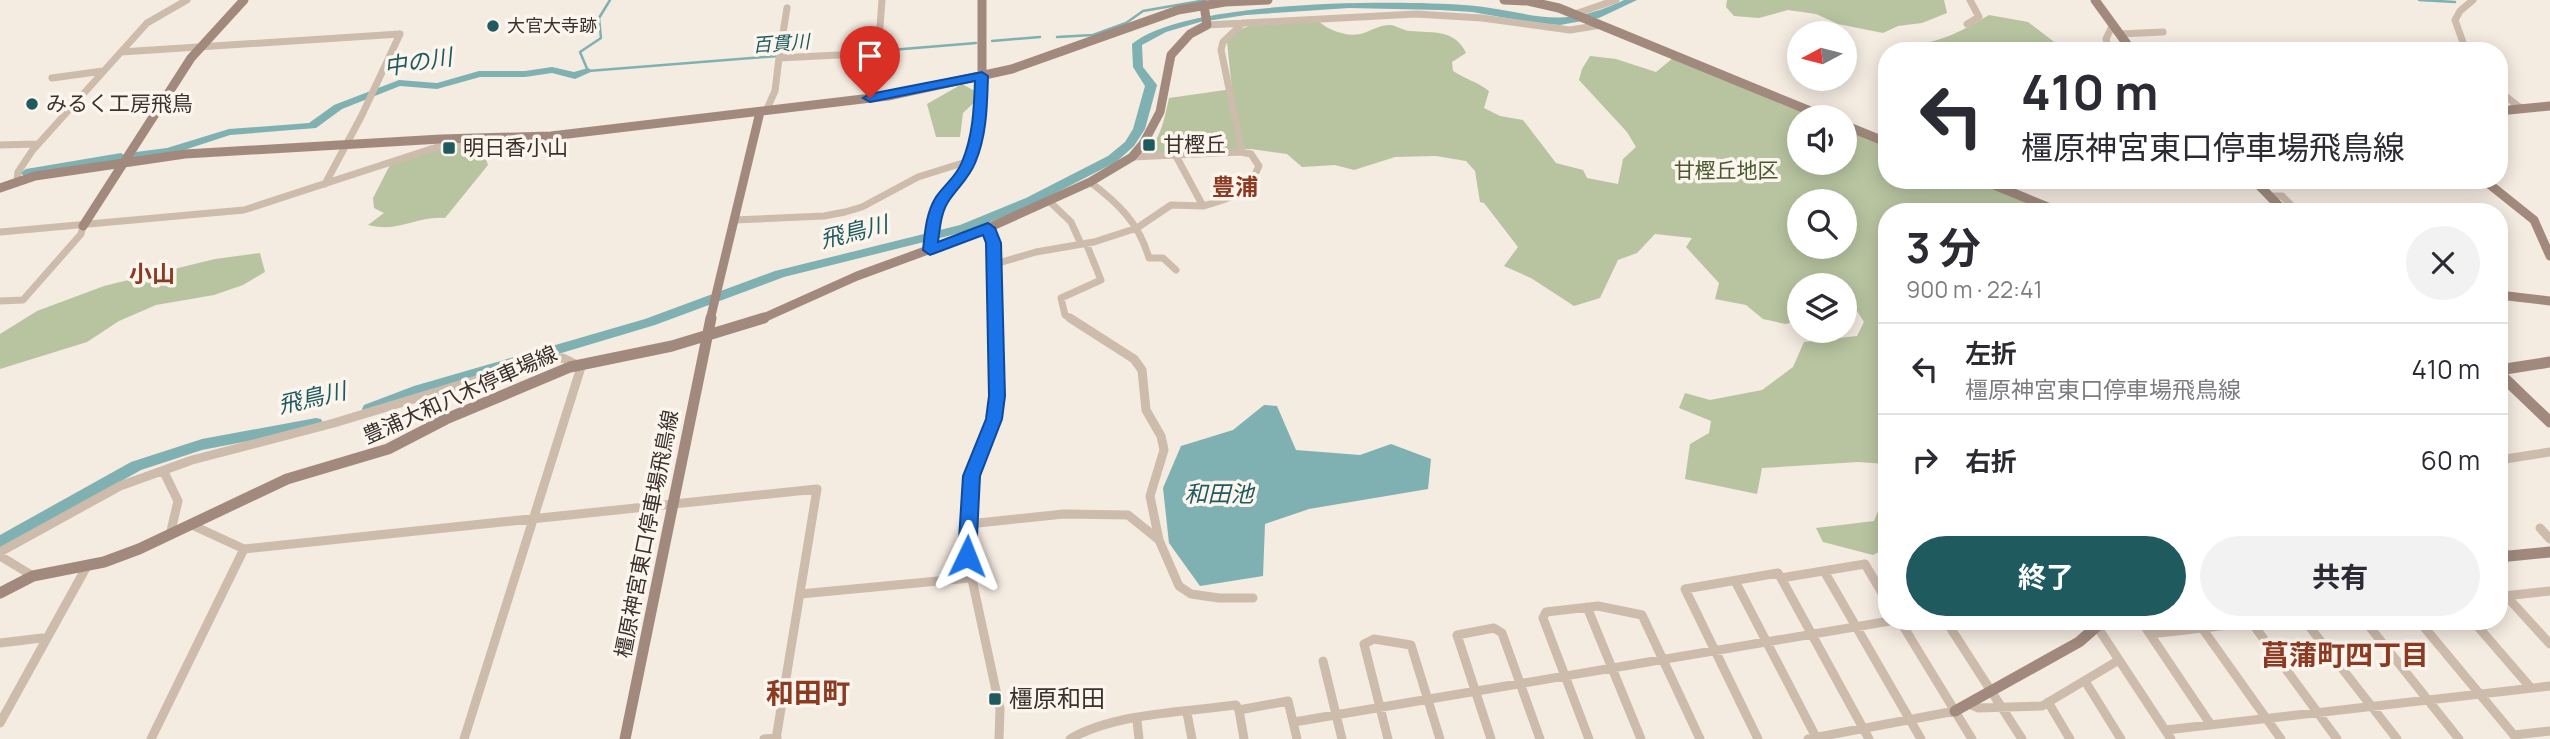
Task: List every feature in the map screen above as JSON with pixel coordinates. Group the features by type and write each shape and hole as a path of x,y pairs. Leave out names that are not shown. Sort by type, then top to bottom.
{"main road":[{"path":"83,226 201,47 244,0"},
{"path":"982,0 982,76"},
{"path":"0,189 17,181 201,152 551,136 894,95 1012,69 1149,19 1204,5 1269,0"},
{"path":"1504,0 1559,4 1574,14 1796,105"},
{"path":"2095,0 2126,42"},
{"path":"706,337 778,313 857,276 988,228 1090,182 1132,157 1152,130 1160,112 1171,55 1190,34 1207,21 1204,5"},
{"path":"2508,110 2550,106"},
{"name":"橿原神宮東口停車場飛鳥線","path":"625,739 706,337 763,111"},
{"path":"1857,130 1878,139"},
{"path":"2004,189 2038,203"},
{"path":"2262,189 2276,203"},
{"path":"2495,189 2534,220 2550,256"},
{"path":"2508,296 2550,301"},
{"name":"豊浦大和八木停車場線","path":"0,593 33,576 87,566 139,549 287,479 388,449 446,419 580,364 706,337"},
{"path":"2508,370 2550,362"},
{"path":"2508,381 2550,422"},
{"path":"2508,556 2550,552"},
{"path":"1955,711 2079,642 2094,630"}],"street":[{"path":"17,181 18,172 38,144 147,23 187,0"},
{"path":"779,57 878,51 882,0"},
{"path":"1574,14 1616,0"},
{"path":"1967,24 1979,17 1970,0"},
{"path":"2463,42 2455,20 2460,10 2473,0"},
{"path":"763,111 775,91 787,8"},
{"path":"1207,21 1243,23 1374,14 1416,14 1482,18 1570,30 1598,24"},
{"path":"1242,152 1221,50 1223,42 1243,23"},
{"path":"2107,42 2113,24"},
{"path":"2120,34 2163,32"},
{"path":"121,52 400,34 348,144 325,184"},
{"path":"52,78 103,71"},
{"path":"930,250 932,230 943,198 960,180 969,162 979,124 982,76"},
{"path":"2508,98 2522,109"},
{"path":"0,232 244,210 439,143"},
{"path":"0,145 38,144"},
{"path":"995,264 1084,244 1137,228 1171,205 1203,205 1236,197 1252,186 1259,166 1256,159 1242,152 1132,157"},
{"path":"1176,156 1203,205"},
{"path":"734,220 824,216 845,212 862,207 918,177 969,162"},
{"path":"1090,182 1123,206 1137,228 1149,258 1163,258 1176,270"},
{"path":"0,189 3,191 0,197"},
{"path":"2269,196 2282,196 2289,203"},
{"path":"1049,201 1071,222 1101,279 1061,298 1060,306 1065,315 1134,359 1142,370 1146,410 1161,436 1164,450 1150,496 1158,540 1180,586 1191,594 1219,598 1253,598"},
{"path":"0,301 23,300 81,234 83,226"},
{"path":"988,228 995,264 997,396 994,419 971,476 970,578 1000,709 999,739"},
{"path":"33,576 0,554 120,486 192,460 334,423 539,361 563,358 580,364 536,518 464,739"},
{"path":"2508,459 2550,452"},
{"path":"164,470 178,501 170,535"},
{"path":"192,525 243,549 817,489 776,738 764,739"},
{"path":"969,524 1064,514 1128,515 1158,540"},
{"path":"2540,528 2550,539"},
{"path":"151,739 243,549"},
{"path":"1781,578 1865,564 1878,586"},
{"path":"44,640 52,632 87,566"},
{"path":"1824,570 1920,739"},
{"path":"1758,739 1685,589 1778,573 1866,734"},
{"path":"800,594 970,578"},
{"path":"1735,581 1814,739 1866,734 1955,711"},
{"path":"2508,593 2550,591"},
{"path":"2508,600 2550,644"},
{"path":"1590,739 1543,618 1546,612 1598,606 1642,615 1700,739"},
{"path":"1587,607 1641,739"},
{"path":"1294,722 1878,623"},
{"path":"1491,739 1457,635 1494,628 1502,633 1541,739"},
{"path":"1906,630 1972,739"},
{"path":"1953,630 2022,739"},
{"path":"2104,630 2119,660 2168,735 2211,725 2550,686"},
{"path":"2147,630 2211,725"},
{"path":"2150,634 2185,630"},
{"path":"2203,630 2280,739"},
{"path":"2257,630 2337,739"},
{"path":"2312,630 2397,739"},
{"path":"2372,630 2459,739"},
{"path":"2427,630 2516,737 2550,731"},
{"path":"2481,630 2531,688"},
{"path":"0,643 42,638 44,640"},
{"path":"1388,739 1364,644 1374,639 1411,645 1440,739"},
{"path":"0,723 45,645 44,640"},
{"path":"1969,704 1978,708 2042,706 2119,660"},
{"path":"1322,661 1342,739"},
{"path":"2085,681 2121,739"},
{"path":"1239,710 1288,701 1297,739"},
{"path":"2048,702 2070,739"},
{"path":"1070,739 1137,721 1236,705 1244,739"},
{"path":"1187,713 1192,739"},
{"path":"1137,721 1139,739"}],"green space":[{"path":"1727,0 1944,0 1947,13 1922,23 1898,26 1883,33 1857,28 1857,21 1831,21 1816,14 1788,10 1759,18 1734,16 1726,7"},
{"path":"1989,15 2028,22 2054,42 1930,42 1968,27"},
{"name":"甘樫丘地区","path":"1318,21 1334,31 1346,34 1364,33 1390,25 1407,31 1450,36 1466,53 1452,62 1453,71 1489,91 1484,108 1500,116 1523,120 1556,163 1583,170 1587,178 1618,184 1623,159 1636,147 1627,132 1579,80 1582,69 1590,56 1616,59 1656,72 1673,58 1788,105 1787,175 1857,175 1857,133 1878,142 1878,189 1995,189 2030,203 1878,203 1878,463 1858,462 1762,468 1757,494 1685,479 1690,444 1709,433 1711,421 1679,408 1685,393 1710,400 1762,390 1793,367 1804,343 1857,343 1857,336 1864,322 1857,311 1857,273 1787,273 1785,324 1763,319 1746,305 1715,299 1719,283 1686,247 1692,238 1655,234 1637,253 1618,260 1600,298 1574,306 1531,278 1504,266 1518,247 1484,203 1480,202 1475,171 1466,161 1436,156 1395,157 1354,170 1335,165 1302,167 1287,154 1251,149 1143,155 1158,137 1169,98 1232,89 1227,42 1239,30 1249,26"},
{"path":"962,84 982,95 963,113 960,137 936,137 927,104"},
{"path":"481,145 488,165 445,218 425,219 390,227 368,225 384,213 374,208 373,198 390,165 436,150"},
{"path":"260,253 265,272 243,285 214,295 156,305 119,321 87,342 0,369 0,334 37,311 104,286 215,259"},
{"path":"1878,511 1878,552 1873,555 1823,542 1816,528 1874,521"}],"water":[{"name":"和田池","path":"1264,405 1277,406 1296,450 1360,455 1391,444 1431,459 1428,489 1309,509 1265,524 1263,576 1200,586 1169,543 1163,488 1181,446 1233,430"}],"waterway":[{"name":"百貫川","path":"610,0 599,18 601,38 580,52 588,71 778,56"},
{"name":"百貫川","path":"1057,37 1093,35 1126,23 1143,11 1206,0"},
{"name":"飛鳥川","path":"369,409 419,390 650,322 780,274 964,228 1030,201 1112,159 1130,144 1139,129 1151,85 1138,67 1137,44 1162,30 1199,19 1246,12 1349,5 1472,9 1560,22 1580,20 1632,0"},
{"path":"2419,0 2455,2"},
{"name":"百貫川","path":"992,41 1040,37"},
{"name":"百貫川","path":"879,51 976,43"},
{"name":"中の川","path":"136,156 169,151 229,132 312,126 338,107 399,83 437,86 479,74 525,74 552,70 575,76 588,71"},
{"name":"中の川","path":"26,173 121,157"},
{"name":"飛鳥川","path":"0,543 136,466 202,445 316,423"}],"place":[{"name":"大官大寺跡","path":"493,26"},
{"name":"みるく工房飛鳥","path":"32,104"},
{"name":"甘樫丘","path":"1149,145"},
{"name":"明日香小山","path":"449,148"},
{"name":"橿原和田","path":"995,699"}],"district":[{"name":"豊浦","path":"1235,187"},
{"name":"小山","path":"152,274"},
{"name":"菖蒲町四丁目","path":"2345,655"},
{"name":"和田町","path":"808,693"}],"route":[{"path":"870,98 982,76 979,124 969,162 960,180 943,198 934,219 930,250 988,228 995,258 997,396 994,419 971,476 967,556"}]}
